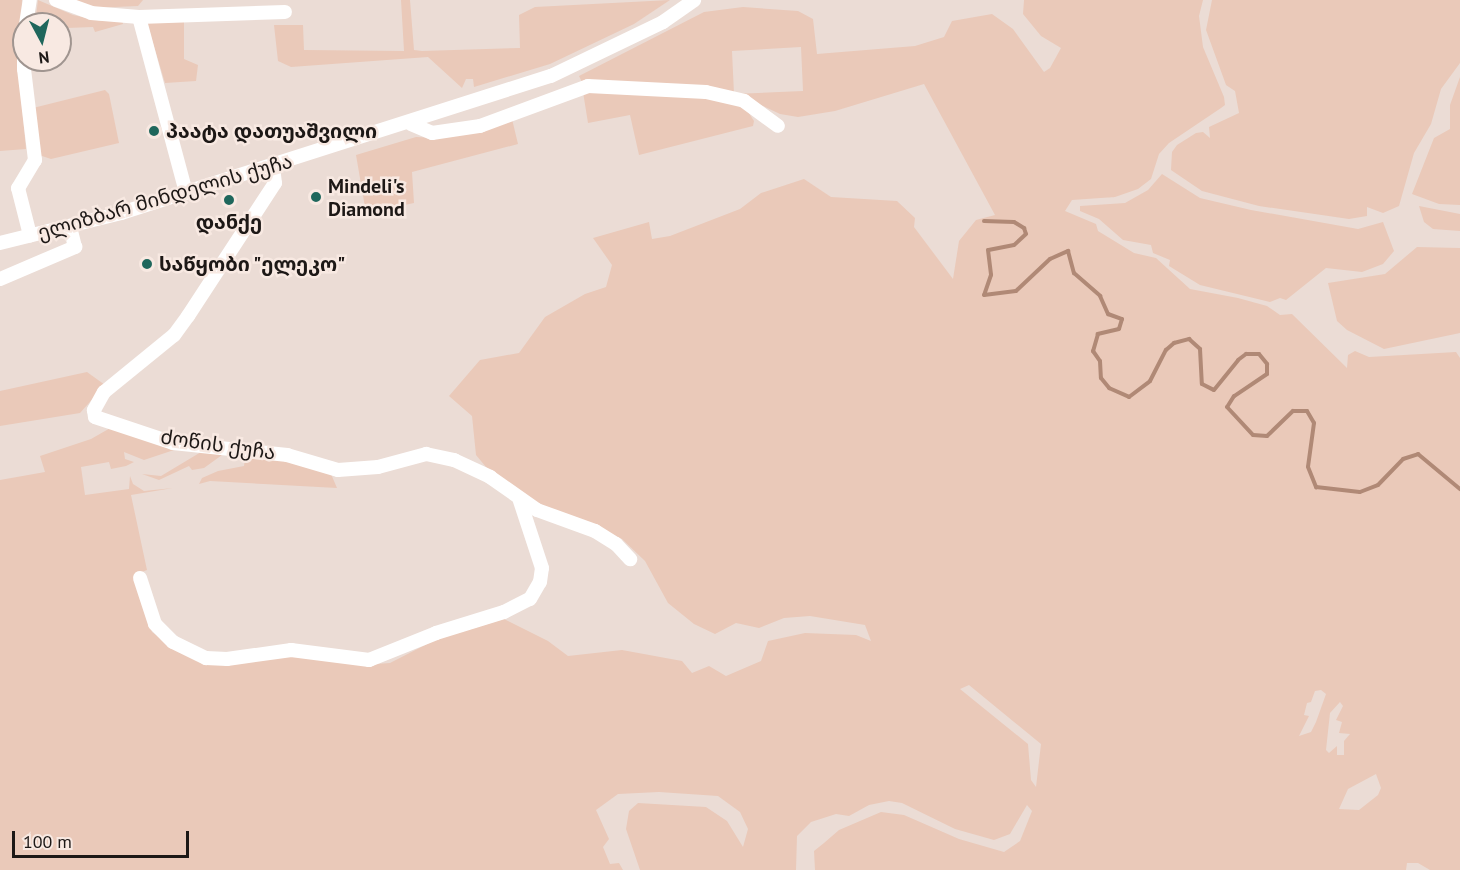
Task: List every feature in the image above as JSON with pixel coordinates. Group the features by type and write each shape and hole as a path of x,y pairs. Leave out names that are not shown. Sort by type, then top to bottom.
{"street":[{"path":"56,0 91,13 139,17 285,12"},
{"name":"ელიზბარ მინდელის ქუჩა","path":"0,243 70,227 186,193 411,124 551,76 663,22 694,0"},
{"path":"139,17 186,193"},
{"path":"24,72 35,159 18,188 30,235"},
{"path":"411,124 432,133 480,126 588,86 706,92 744,102 778,126"},
{"name":"ძოწის ქუჩა","path":"273,166 275,183 188,316 174,335 104,392 94,410 95,417 173,442 287,455 338,470 359,471 426,454 438,456 490,477 520,501 563,522 595,531 616,544 630,559"},
{"path":"0,279 75,247 70,227"},
{"path":"140,578 155,624 173,642 206,658 227,659 291,650 369,660 436,633 504,612 530,599 540,582 542,568 520,501"}],"shaded area":[{"path":"0,0 22,0 22,12 12,12 12,72 19,72 26,149 0,151"},
{"path":"38,0 66,12 36,12"},
{"path":"70,0 143,0 138,6 92,8"},
{"path":"401,0 410,0 414,50 422,51 520,48 519,15 535,7 670,0 634,24 550,64 474,87 473,79 466,79 462,88 428,57 291,67 278,61 274,25 303,25 304,50 404,51"},
{"path":"1024,0 1203,0 1199,16 1203,47 1224,97 1225,105 1169,143 1159,154 1151,179 1138,189 1115,197 1072,200 1065,211 1096,224 1098,231 1134,253 1156,258 1190,289 1267,306 1280,315 1292,314 1347,368 1348,355 1355,351 1369,357 1456,352 1460,358 1460,870 1430,870 1418,863 1407,863 1406,870 815,870 814,851 839,830 881,812 904,815 959,839 1004,852 1020,841 1032,811 1027,805 1010,834 994,840 955,829 902,803 889,801 869,805 849,816 836,814 811,822 797,836 796,870 640,870 626,829 629,811 638,803 706,807 727,821 743,847 748,829 740,812 718,796 659,792 618,794 596,810 609,839 603,847 610,864 619,863 623,870 0,870 0,480 45,472 40,456 91,439 112,427 177,449 144,460 124,452 125,459 134,462 111,469 109,462 81,467 85,495 129,489 130,476 133,484 144,491 173,488 131,495 147,570 134,575 152,632 184,654 291,656 362,665 390,663 437,639 504,619 548,641 568,656 622,650 682,661 692,673 709,666 726,676 761,661 768,641 805,633 856,635 871,641 865,625 810,616 784,618 759,628 736,623 715,634 694,624 668,603 645,561 622,539 519,495 486,467 476,455 472,416 449,396 480,360 519,353 545,317 585,294 606,287 612,265 593,238 649,222 652,239 670,236 740,209 761,193 804,179 831,197 897,201 915,218 914,227 953,279 959,241 976,220 995,215 924,84 835,111 798,117 780,114 744,97 582,82 579,76 704,12 743,7 798,11 813,19 817,54 915,46 944,37 952,21 992,14 1013,29 1044,72 1050,68 1061,48 1041,36 1023,14","holes":["801,47 803,91 734,94 732,51","969,685 1041,744 1036,787 1031,780 1028,744 960,689","1321,690 1326,694 1311,732 1299,736 1309,716 1304,715 1307,703 1311,702 1315,691","1340,702 1343,706 1336,720 1342,722 1339,733 1350,734 1344,741 1344,755 1337,755 1337,746 1329,753 1326,750 1330,713","1376,774 1381,788 1378,795 1359,810 1339,809 1348,789"]},
{"path":"1212,0 1460,0 1460,63 1441,89 1431,124 1414,153 1399,206 1383,213 1367,207 1367,216 1349,219 1259,206 1202,191 1171,170 1172,152 1177,145 1196,133 1203,132 1210,138 1209,127 1239,113 1235,91 1226,85 1206,30"},
{"path":"72,15 101,21 122,19 123,24 95,32 93,27 72,28"},
{"path":"184,16 184,59 198,65 196,81 165,83 147,23"},
{"path":"1460,77 1460,205 1439,204 1412,194 1434,138 1450,129 1450,105"},
{"path":"105,90 109,94 119,143 51,159 39,155 33,108"},
{"path":"583,92 706,95 743,104 754,121 753,126 639,155 630,115 588,123"},
{"path":"512,119 518,144 412,172 414,203 366,213 356,155 416,137 438,138"},
{"path":"1162,174 1200,198 1251,210 1358,229 1383,222 1394,251 1383,264 1362,272 1326,268 1286,300 1280,298 1270,302 1200,285 1169,266 1170,260 1153,253 1151,245 1123,240 1099,219 1080,211 1080,206 1125,203 1148,190"},
{"path":"1419,206 1460,214 1460,231 1433,229 1424,222"},
{"path":"1417,247 1460,248 1460,333 1384,349 1347,330 1337,321 1328,283 1385,274"},
{"path":"87,372 105,385 80,413 0,426 0,391"},
{"path":"201,452 222,455 204,468 192,470 189,466 159,480 142,474 161,476"},
{"path":"245,458 287,460 331,474 337,488 210,481 199,484 202,478 218,471 244,466"}],"waterway":[{"path":"984,221 1014,222 1024,228 1026,234 1014,245 988,250 991,275 984,295 1016,291 1050,259 1068,251 1074,273 1100,296 1108,314 1122,319 1119,329 1098,334 1093,351 1100,361 1101,378 1109,388 1129,397 1150,381 1166,350 1174,343 1189,339 1200,349 1202,384 1214,390 1238,360 1246,354 1259,354 1267,364 1267,374 1234,396 1227,407 1253,435 1267,436 1293,411 1307,411 1314,423 1308,467 1316,487 1360,492 1378,485 1403,459 1418,454 1460,489"}],"place":[{"name":"პაატა დათუაშვილი","path":"154,131"},
{"name":"Mindeli's Diamond","path":"316,197"},
{"name":"დანქე","path":"229,200"},
{"name":"საწყობი \"ელეკო\"","path":"147,264"}]}
